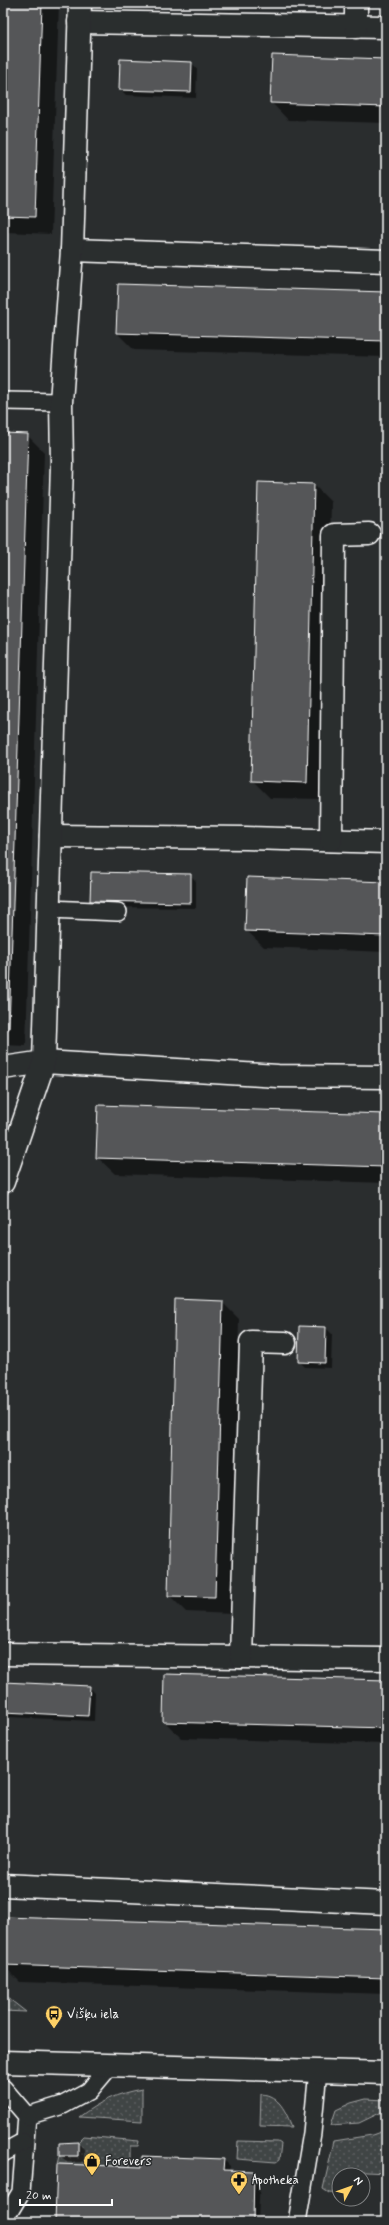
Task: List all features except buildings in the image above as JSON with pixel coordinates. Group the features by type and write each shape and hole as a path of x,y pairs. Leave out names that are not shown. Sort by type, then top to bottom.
{"street":[{"path":"356,3 356,27"},
{"path":"3,1182 44,1062 62,464 61,402 72,250 80,13 356,27 386,27"},
{"path":"72,250 386,261"},
{"path":"332,840 334,535 369,534"},
{"path":"52,836 386,842"},
{"path":"3,1068 44,1062 278,1076 386,1077"},
{"path":"241,1657 251,1342 285,1343"},
{"path":"3,1654 386,1659"},
{"path":"3,1885 386,1903"},
{"path":"3,2062 386,2073"}],"lane":[{"path":"3,401 61,402"},
{"path":"49,909 118,912"},
{"path":"27,2116 63,2105 89,2091 110,2066"},
{"path":"297,2222 312,2133 318,2070"},
{"path":"3,2088 27,2116 23,2142 21,2192 3,2222"},
{"path":"3,2153 23,2142"}],"shaded area":[{"path":"3,1994 26,2012 3,2011"},
{"path":"142,2089 142,2121 79,2117 109,2099 124,2093"},
{"path":"261,2094 273,2097 281,2105 292,2127 260,2126"},
{"path":"366,2099 386,2100 386,2110 359,2123 331,2125 336,2110 351,2103"},
{"path":"386,2130 386,2173 371,2172 371,2167 331,2167 331,2193 323,2189 334,2141 372,2135"},
{"path":"84,2136 139,2141 138,2146 130,2146 130,2167 57,2164 59,2156 78,2156 78,2142"},
{"path":"238,2141 278,2142 281,2144 279,2160 276,2162 237,2159"}],"place":[{"name":"Višķu iela","path":"54,2029"},
{"name":"Forevers","path":"92,2176"},
{"name":"Apotheka","path":"239,2195"}]}
